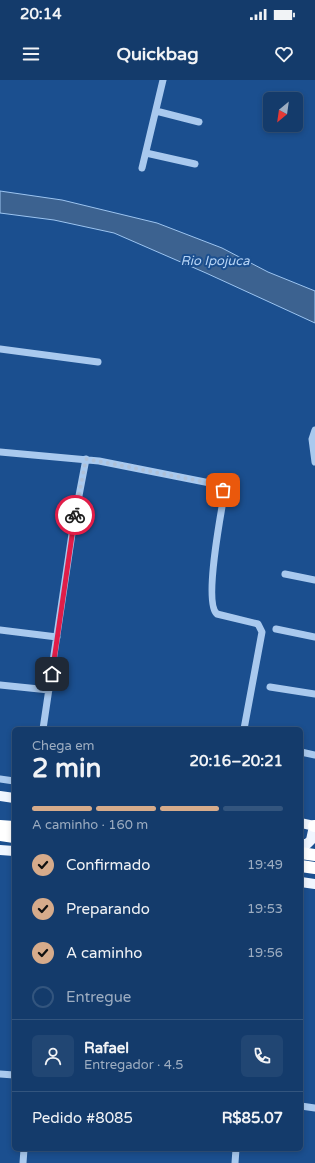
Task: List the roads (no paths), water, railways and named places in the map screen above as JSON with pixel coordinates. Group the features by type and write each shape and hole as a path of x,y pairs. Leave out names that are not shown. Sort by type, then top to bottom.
{"highway":[{"path":"0,826 12,827"},
{"path":"0,835 12,837"},
{"path":"303,853 315,855"},
{"path":"303,866 315,868"}],"main road":[{"path":"0,796 12,798"},
{"path":"303,823 315,824 312,840 307,844 303,844"},
{"path":"0,850 12,851"},
{"path":"303,882 315,884"}],"street":[{"path":"142,168 163,80"},
{"path":"156,111 199,122"},
{"path":"146,153 195,164"},
{"path":"0,349 98,362"},
{"path":"315,430 312,440 315,462"},
{"path":"0,452 86,459 210,483 219,486 223,490 223,501 212,575 214,612 258,624 262,632 244,727"},
{"path":"43,727 58,637 73,527 86,459"},
{"path":"285,574 315,580"},
{"path":"276,629 315,637"},
{"path":"0,630 58,637"},
{"path":"0,686 49,690"},
{"path":"270,686 315,694"},
{"path":"303,752 315,755"},
{"path":"0,779 12,781"},
{"path":"0,1074 12,1075"},
{"path":"303,1106 315,1108"},
{"path":"23,1163 24,1151"},
{"path":"235,1163 236,1151"}],"water":[{"name":"Rio Ipojuca","path":"0,191 62,200 157,223 222,248 268,272 315,291 315,323 114,233 54,220 0,213"}]}
